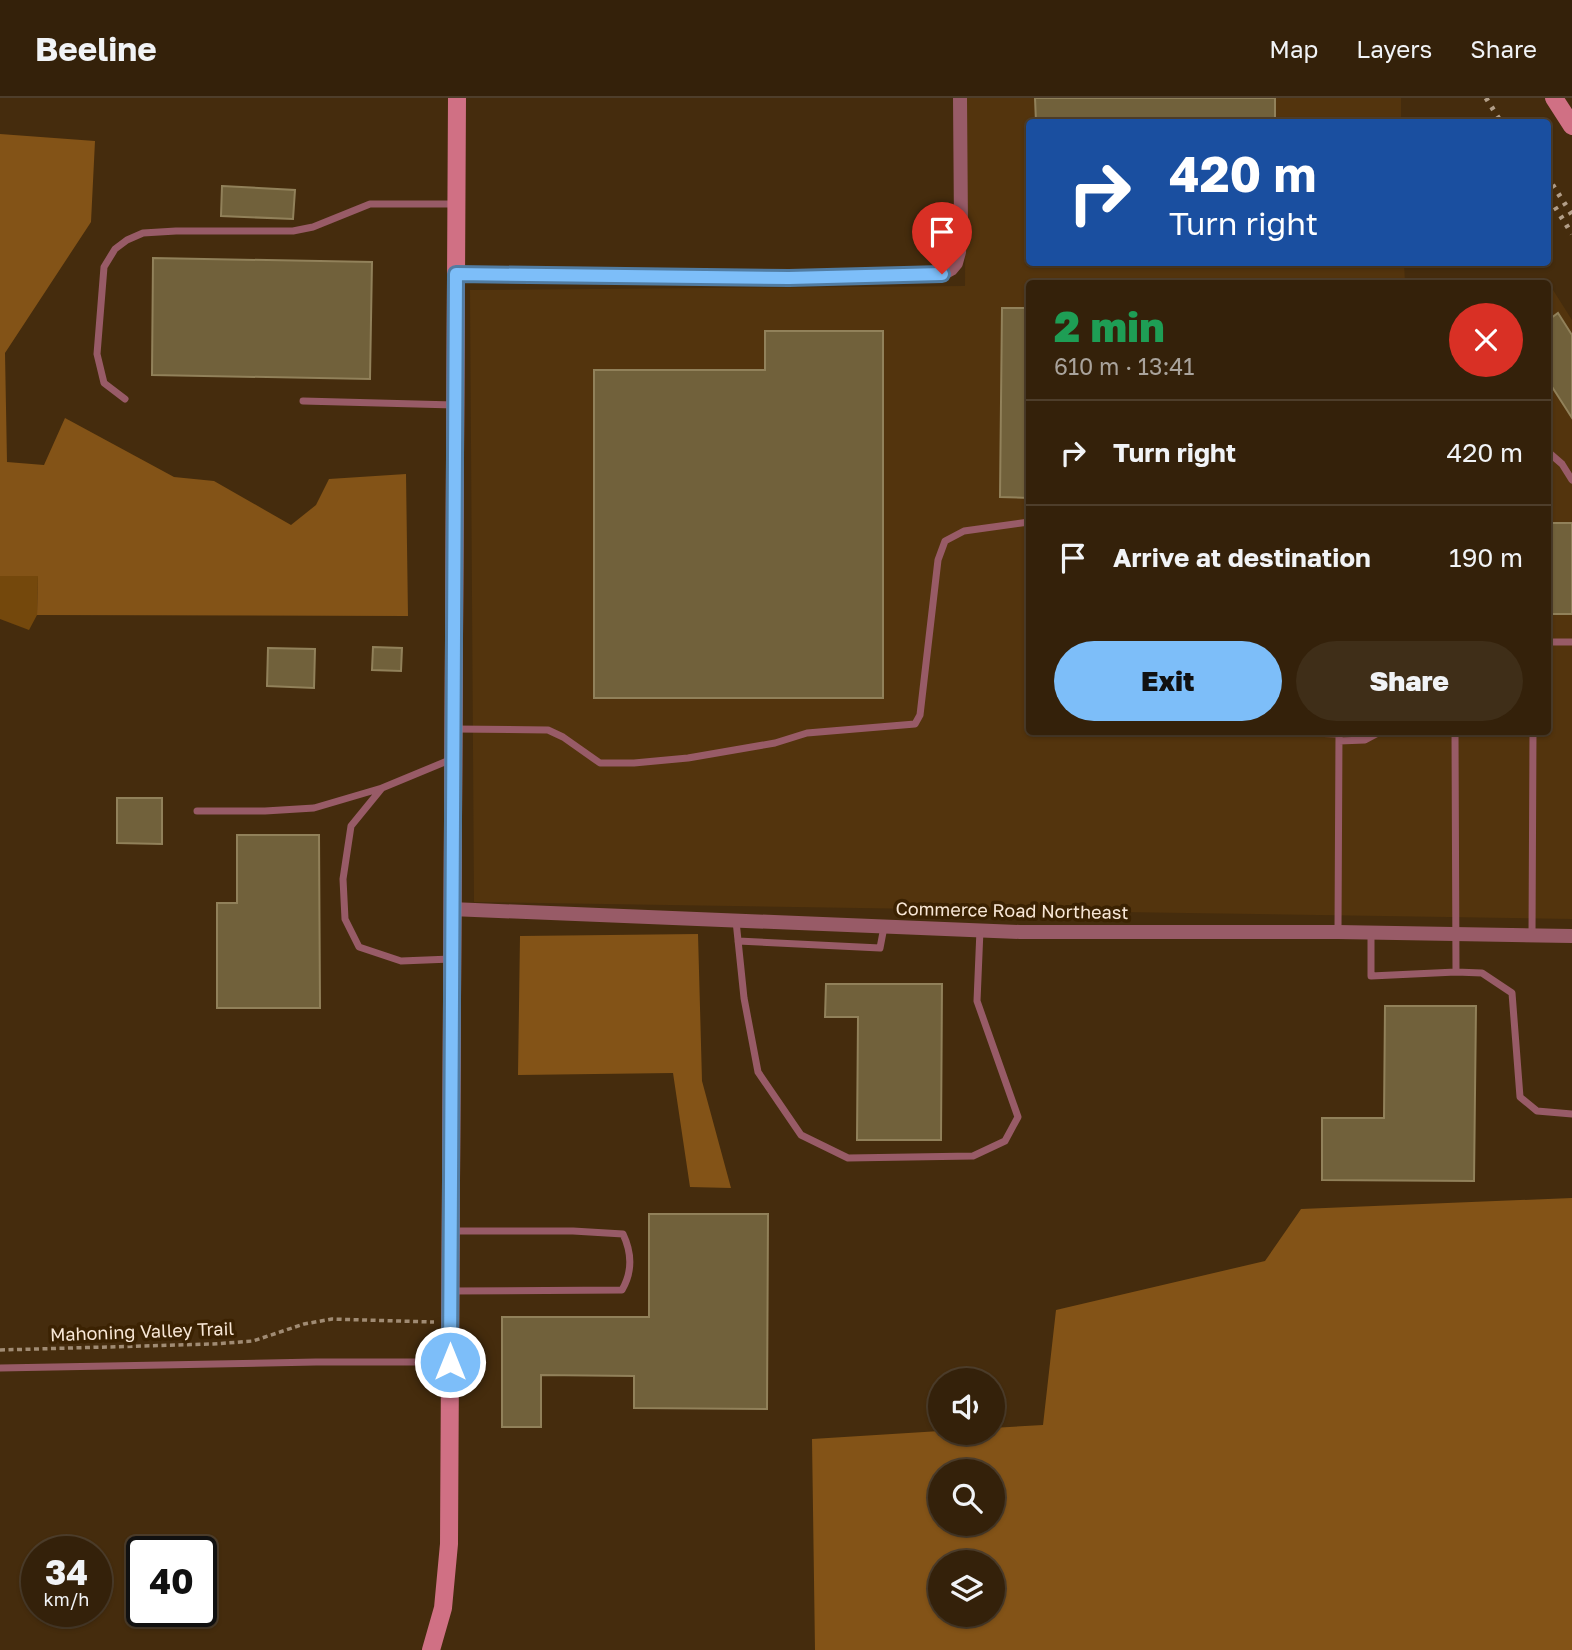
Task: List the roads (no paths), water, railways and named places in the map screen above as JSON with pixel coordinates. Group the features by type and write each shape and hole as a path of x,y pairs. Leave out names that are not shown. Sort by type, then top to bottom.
{"street":[{"path":"430,1650 443,1608 449,1544 457,98"},
{"path":"456,274 789,278 933,275 951,269 959,252 961,226 960,98"},
{"path":"1554,98 1572,126"},
{"name":"Commerce Road Northeast","path":"451,909 980,930 1572,936"}],"lane":[{"path":"125,398 104,383 97,354 104,267 115,249 127,240 143,233 176,231 293,231 313,227 370,204 456,204"},
{"path":"303,401 455,405"},
{"path":"1551,454 1562,464 1572,480"},
{"path":"453,729 548,730 563,737 600,763 634,763 688,758 775,743 807,733 915,724 920,715 939,560 945,541 964,531 1026,522"},
{"path":"1551,642 1572,642"},
{"path":"1338,932 1339,735 1365,740 1374,735"},
{"path":"1455,735 1456,972"},
{"path":"1532,936 1533,735"},
{"path":"197,811 314,808 383,788 452,758"},
{"path":"383,788 351,826 343,879 345,919 359,947 401,961 451,959"},
{"path":"736,921 744,998 758,1072 801,1135 848,1158 973,1156 1005,1141 1018,1117 977,1001 980,930"},
{"path":"738,941 880,948 884,926"},
{"path":"1371,933 1371,976 1482,973 1512,993 1520,1097 1537,1111 1572,1114"},
{"path":"450,1291 622,1290 630,1276 630,1249 623,1234 573,1231 451,1231"},
{"path":"0,1368 450,1362"}],"railway":[{"path":"1486,98 1499,119"},
{"path":"1551,182 1572,215"},
{"path":"1555,207 1572,234"}]}
